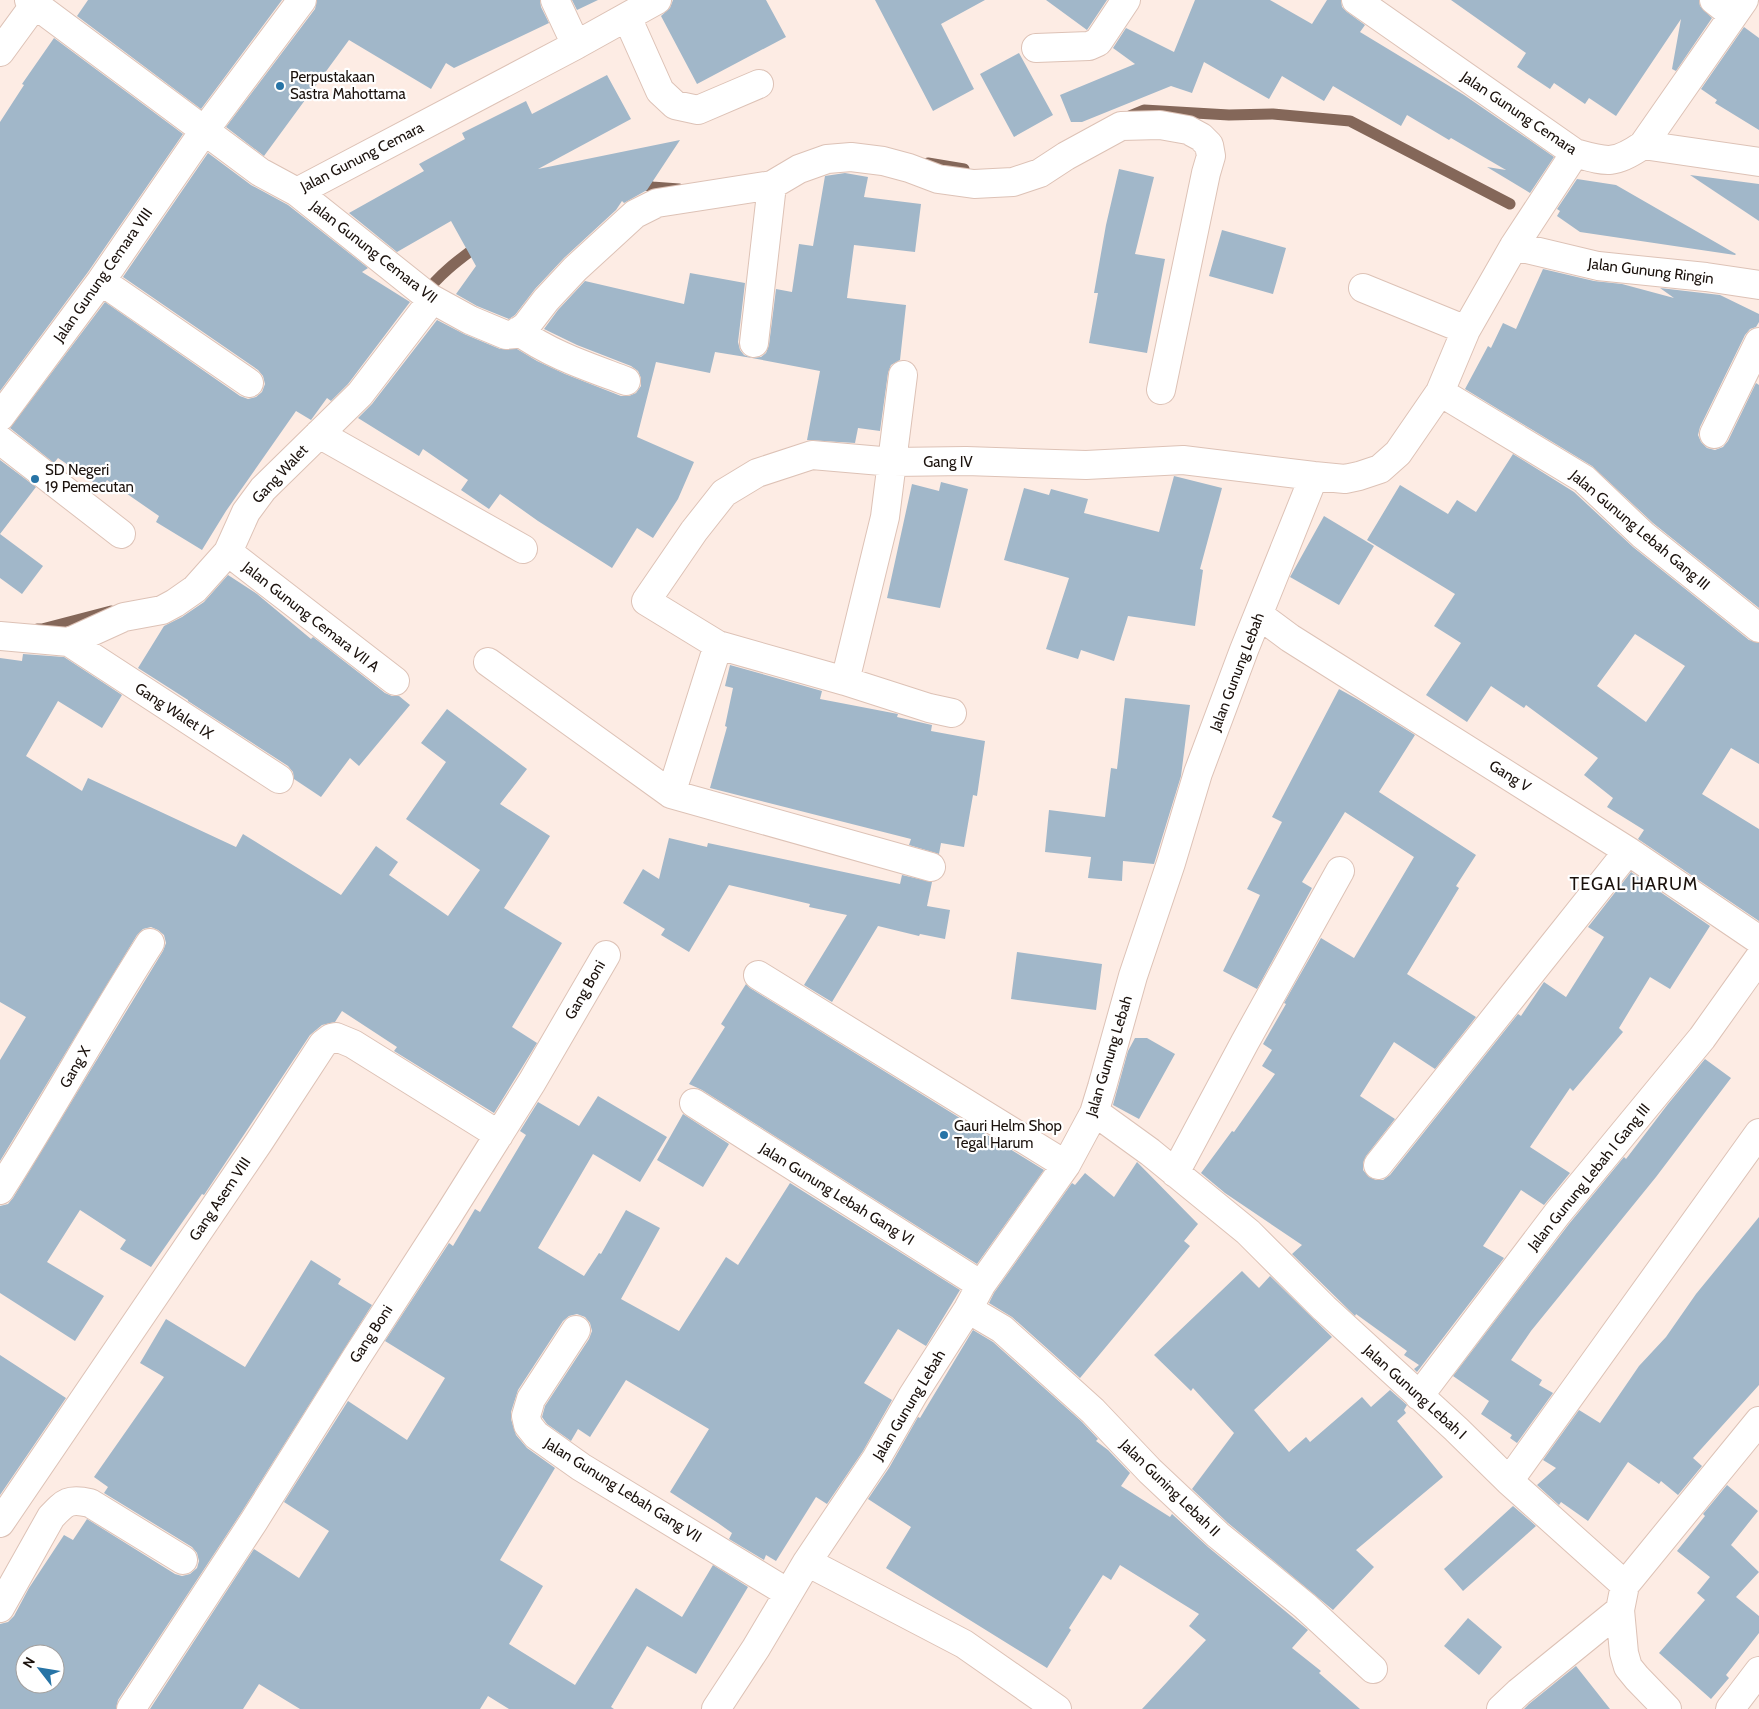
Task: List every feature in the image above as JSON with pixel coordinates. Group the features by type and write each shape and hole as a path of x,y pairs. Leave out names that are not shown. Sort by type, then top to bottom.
{"street":[{"name":"Jalan Gunung Cemara VIII","path":"0,417 102,281 204,131 302,0"},
{"path":"555,0 576,45"},
{"name":"Jalan Gunung Cemara","path":"34,2 260,172 297,192 576,45 657,0"},
{"path":"1036,48 1089,46 1098,42 1126,0"},
{"name":"Jalan Gunung Cemara","path":"1356,0 1575,153 1602,161 1628,156 1643,145 1730,5"},
{"path":"0,52 34,2"},
{"path":"627,17 660,91 675,105 698,110 759,84"},
{"path":"626,381 558,355 534,343 518,332 526,326 546,300 575,269 635,214 657,203 772,185 799,169 827,159 851,157 883,161 938,179 974,184 1013,182 1040,173 1066,156 1121,126 1160,125 1188,130 1201,137 1209,145 1212,156 1206,173 1161,390"},
{"path":"1643,145 1759,162"},
{"name":"Gang IV","path":"718,645 646,601 694,531 724,493 757,473 812,455 893,462 966,461 1086,465 1183,460 1344,479 1359,476 1380,468 1398,453 1440,392 1466,330 1518,241 1575,153"},
{"path":"754,343 772,185"},
{"name":"Jalan Gunung Cemara VII","path":"297,192 431,299 470,320 506,335 518,332"},
{"name":"Jalan Gunung Ringin","path":"1518,241 1598,266 1706,277 1759,285"},
{"path":"102,281 249,383"},
{"path":"1363,288 1466,330"},
{"name":"Gang Walet","path":"0,636 69,642 124,617 162,610 194,589 228,552 246,512 263,489 360,394 431,299"},
{"path":"1714,434 1759,342"},
{"path":"845,681 885,517 903,375"},
{"name":"Jalan Gunung Lebah Gang III","path":"1440,392 1584,479 1643,535 1759,628"},
{"path":"319,434 523,549"},
{"path":"0,440 121,534"},
{"name":"Jalan Gunung Lebah","path":"716,1709 756,1648 806,1562 876,1459 981,1285 1066,1165 1094,1113 1133,976 1171,863 1198,773 1314,476"},
{"name":"Jalan Gunung Cemara VII A","path":"228,552 395,681"},
{"name":"Gang V","path":"1259,616 1290,638 1628,851 1759,940"},
{"name":"Gang Walet IX","path":"69,642 279,779"},
{"path":"671,794 718,645 845,681 928,708 952,713"},
{"path":"488,662 671,794 931,867"},
{"path":"1378,1165 1628,851"},
{"path":"1175,1174 1245,1042 1340,871"},
{"name":"Gang X","path":"0,1190 150,943"},
{"name":"Gang Boni","path":"131,1709 254,1521 499,1135 606,955"},
{"name":"Jalan Gunung Lebah I Gang III","path":"1419,1396 1557,1214 1702,1038 1759,958"},
{"path":"758,975 1066,1165"},
{"name":"Gang Asem VIII","path":"0,1523 259,1142 323,1044 336,1037 353,1044 499,1135"},
{"name":"Jalan Gunung Lebah Gang VI","path":"694,1103 981,1285"},
{"name":"Jalan Gunung Lebah I","path":"1094,1113 1150,1152 1248,1232 1324,1308 1510,1481 1622,1598"},
{"path":"1510,1481 1759,1132"},
{"name":"Jalan Guning Lebah II","path":"968,1309 1002,1329 1093,1412 1150,1471 1218,1536 1305,1606 1373,1669"},
{"name":"Jalan Gunung Lebah Gang VII","path":"576,1330 531,1399 526,1416 528,1425 536,1435 581,1467 788,1593"},
{"path":"1501,1709 1622,1598 1759,1421"},
{"path":"0,1608 51,1517 63,1504 75,1500 90,1503 183,1560"},
{"path":"806,1562 964,1644 1056,1709"},
{"path":"1622,1598 1624,1653 1628,1667 1636,1678 1667,1709"},
{"path":"1730,1709 1759,1671"}],"building":[{"path":"88,0 282,0 201,109 77,16"},
{"path":"317,0 540,0 541,7 549,23 454,68 446,63 431,89 349,40 264,156 226,127 315,9"},
{"path":"572,0 598,0 577,10"},
{"path":"673,0 766,0 786,37 697,84 661,16 670,8"},
{"path":"875,0 985,0 941,24 974,89 933,111"},
{"path":"1046,0 1107,0 1087,30"},
{"path":"1195,0 1270,0 1312,24 1327,0 1341,0 1342,7 1365,25 1360,32 1464,95 1554,157 1530,193 1487,167 1506,170 1407,115 1401,126 1333,86 1324,101 1282,76 1269,99 1204,62 1192,93 1171,86 1082,122 1071,122 1060,95 1135,64 1113,48 1126,28 1174,52"},
{"path":"1451,0 1699,0 1700,6 1712,18 1676,71 1672,69 1681,19 1616,116 1589,98 1585,104 1554,83 1550,89 1517,67 1526,53"},
{"path":"1744,27 1759,38 1759,130 1715,103 1717,100 1701,89"},
{"path":"54,38 183,134 88,272 0,391 0,122 24,85 22,84"},
{"path":"1019,53 1053,115 1014,137 980,74"},
{"path":"607,75 631,119 538,169 680,140 647,190 624,203 622,201 616,210 564,258 535,289 515,315 509,319 477,306 456,294 476,266 451,221 397,252 349,213 424,171 419,164 465,139 462,133 526,101 532,114"},
{"path":"208,153 251,185 288,205 368,268 362,272 410,302 348,384 331,401 327,398 311,420 296,411 226,511 202,550 156,522 159,516 107,480 102,488 58,458 54,463 10,428 105,302 240,396 248,399 256,397 262,392 265,384 263,376 258,370 123,277"},
{"path":"1119,169 1154,177 1135,254 1165,259 1147,353 1089,343 1098,293 1094,293 1106,225"},
{"path":"845,173 868,177 864,197 921,204 915,252 854,245 847,298 906,305 900,360 891,365 888,373 880,431 858,428 855,443 807,440 820,371 752,358 761,357 766,353 769,345 776,289 792,292 799,244 813,246 825,176"},
{"path":"1690,175 1759,184 1759,221"},
{"path":"1577,179 1616,185 1736,254 1580,232 1557,216 1560,211 1557,209"},
{"path":"1222,230 1286,248 1273,294 1209,276"},
{"path":"1543,269 1594,281 1622,284 1674,298 1660,288 1720,295 1759,314 1759,322 1756,327 1750,329 1745,335 1700,427 1698,435 1701,442 1707,448 1715,450 1723,447 1728,441 1756,383 1759,385 1759,608 1653,523 1592,466 1465,389 1488,346 1491,348 1503,323 1516,329"},
{"path":"690,273 745,283 738,342 740,350 744,355 752,358 715,352 710,373 656,362 637,437 694,462 678,499 653,538 637,528 612,568 538,521 500,494 489,509 461,490 468,480 423,449 419,456 358,418 372,404 437,320 500,349 517,349 565,374 621,396 629,396 636,393 641,386 641,378 638,371 631,366 577,345 544,329 558,310 585,281 684,304"},
{"path":"1513,454 1574,492 1633,547 1749,640 1759,643 1759,764 1731,748 1702,794 1759,829 1759,921 1638,839 1644,830 1607,807 1613,798 1584,775 1598,758 1526,705 1524,708 1491,686 1467,722 1426,695 1461,643 1434,626 1455,594 1367,540 1400,485 1448,514 1457,500 1476,512","holes":["1635,634 1685,666 1646,722 1597,686"]},
{"path":"0,460 36,487 0,534"},
{"path":"1174,476 1222,488 1200,569 1203,570 1195,626 1128,616 1114,661 1081,650 1078,659 1046,649 1069,578 1004,560 1024,488 1049,495 1051,489 1088,499 1084,513 1159,532"},
{"path":"941,482 968,489 940,608 887,598 912,484 939,491"},
{"path":"1324,516 1374,546 1339,605 1290,577"},
{"path":"0,534 43,566 22,594 0,578"},
{"path":"228,575 257,594 311,639 313,637 385,693 399,696 410,705 359,766 350,758 321,797 294,779 293,772 288,766 138,668 164,626 182,617 204,602"},
{"path":"23,654 64,657 122,695 102,728 58,701 26,756 82,791 88,778 236,847 243,834 341,895 376,846 398,862 389,875 448,916 480,870 406,819 446,762 421,743 447,709 527,769 500,804 550,836 504,908 562,943 512,1027 537,1043 494,1113 394,1051 397,1047 342,1011 335,1022 322,1025 310,1035 204,1195 202,1194 151,1267 120,1249 126,1240 80,1210 47,1262 104,1296 75,1341 0,1293 0,1206 8,1204 13,1198 163,951 166,943 164,935 151,927 143,929 137,935 0,1161 0,1060 26,1017 0,1002 0,658 22,661"},
{"path":"730,665 822,691 820,699 898,714 897,717 932,725 931,731 985,741 977,796 973,795 964,847 941,843 939,854 909,845 911,839 710,788 727,727 725,726 733,688 725,686"},
{"path":"1339,689 1415,735 1379,792 1476,855 1456,886 1459,888 1407,974 1476,1017 1435,1069 1394,1042 1360,1096 1395,1119 1366,1156 1363,1170 1369,1177 1383,1180 1390,1175 1518,1014 1521,1016 1544,982 1566,997 1604,937 1588,927 1631,872 1710,926 1670,989 1650,977 1619,1028 1623,1032 1573,1091 1570,1088 1530,1147 1570,1173 1544,1205 1521,1190 1483,1246 1504,1258 1417,1372 1414,1369 1419,1365 1404,1355 1407,1351 1356,1314 1355,1316 1292,1254 1302,1245 1225,1193 1201,1173 1232,1131 1234,1132 1275,1074 1262,1066 1272,1050 1263,1044 1321,938 1354,958 1414,857 1345,812 1302,882 1312,888 1257,989 1223,971 1260,895 1247,889 1282,822 1272,817"},
{"path":"1125,698 1190,705 1181,776 1154,864 1123,861 1122,881 1088,878 1091,857 1045,852 1049,810 1105,817 1111,768 1117,769"},
{"path":"669,838 707,847 708,843 900,884 902,875 932,882 927,906 950,910 945,939 920,934 919,936 878,926 832,1002 804,985 847,915 809,907 810,904 729,885 689,952 661,935 665,929 623,903 643,869 659,879"},
{"path":"1017,952 1102,964 1096,1010 1011,999"},
{"path":"746,984 1044,1170 977,1264 702,1090 689,1084 725,1027 721,1024"},
{"path":"1135,1038 1147,1038 1175,1054 1139,1119 1113,1105 1128,1051"},
{"path":"1705,1059 1731,1078 1656,1177 1531,1331 1511,1360 1542,1380 1539,1385 1553,1393 1517,1443 1510,1438 1512,1435 1481,1414 1489,1401 1453,1376 1569,1224 1624,1157 1626,1159"},
{"path":"598,1096 667,1137 640,1182 593,1154 538,1248 584,1276 599,1253 601,1254 626,1210 660,1228 621,1299 679,1331 726,1257 738,1265 790,1183 960,1290 926,1346 898,1329 864,1383 892,1400 863,1451 827,1504 816,1497 776,1561 766,1555 764,1560 729,1539 732,1533 670,1492 709,1429 626,1380 590,1437 578,1429 571,1441 547,1424 542,1417 545,1406 589,1339 592,1331 590,1323 585,1317 577,1314 569,1316 563,1321 518,1390 511,1412 516,1435 527,1448 555,1468 500,1560 543,1586 509,1644 575,1685 636,1588 682,1617 713,1565 748,1587 696,1674 647,1646 611,1707 614,1709 509,1709 488,1696 480,1709 300,1709 259,1684 243,1709 150,1709 254,1549 299,1578 329,1531 284,1502 348,1401 407,1440 445,1378 385,1341 449,1243 453,1246 475,1209 480,1212 526,1135 520,1131 538,1102 579,1126"},
{"path":"683,1114 729,1144 703,1187 657,1160"},
{"path":"1137,1162 1198,1224 1184,1241 1190,1246 1080,1378 1012,1317 989,1303 994,1293 1072,1183 1075,1185 1085,1173 1114,1197"},
{"path":"1759,1217 1759,1385 1693,1458 1702,1466 1678,1495 1661,1481 1659,1484 1628,1462 1588,1521 1561,1502 1559,1505 1537,1485 1556,1468 1543,1460 1579,1410 1600,1423 1639,1366 1666,1337 1696,1294"},
{"path":"311,1260 341,1279 338,1284 372,1305 241,1513 118,1700 116,1709 0,1709 0,1624 8,1622 14,1616 29,1588 64,1535 73,1540 87,1519 175,1574 182,1576 190,1574 197,1568 199,1561 197,1553 192,1547 104,1493 108,1487 94,1477 164,1377 140,1363 166,1319 245,1367"},
{"path":"1242,1271 1259,1288 1270,1276 1332,1337 1254,1410 1289,1452 1306,1437 1310,1442 1362,1397 1371,1407 1390,1390 1407,1405 1404,1410 1406,1413 1397,1421 1443,1477 1356,1550 1374,1567 1333,1610 1228,1523 1192,1489 1234,1433 1193,1388 1191,1391 1154,1355"},
{"path":"973,1330 993,1342 1082,1422 1098,1439 1096,1441 1108,1450 1130,1473 1121,1486 1170,1517 1172,1514 1208,1547 1308,1630 1292,1648 1321,1671 1319,1673 1360,1709 1142,1709 1206,1640 1189,1626 1199,1614 1120,1565 1111,1580 1103,1575 1069,1628 1071,1630 1047,1668 886,1568 911,1527 868,1499"},
{"path":"0,1355 66,1398 0,1495"},
{"path":"1727,1485 1758,1511 1731,1545 1759,1572 1736,1597 1759,1616 1759,1633 1726,1675 1729,1678 1711,1699 1659,1653 1705,1600 1697,1593 1710,1577 1677,1551 1705,1516 1703,1514"},
{"path":"1513,1506 1536,1526 1463,1591 1444,1569"},
{"path":"1468,1618 1502,1647 1479,1675 1444,1646"},
{"path":"1576,1666 1610,1709 1524,1709 1529,1704"}],"waterway":[{"path":"1127,117 1144,110 1229,115 1273,114 1350,121 1510,204"},
{"path":"928,163 964,169"},
{"path":"636,181 652,187 679,189"},
{"path":"425,294 443,273 480,244"},
{"path":"37,629 111,611"}],"place":[{"name":"Perpustakaan Sastra Mahottama","path":"280,86"},
{"name":"SD Negeri 19 Pemecutan","path":"35,479"},
{"name":"Gauri Helm Shop Tegal Harum","path":"944,1135"}],"district":[{"name":"TEGAL HARUM","path":"1634,884"}]}
